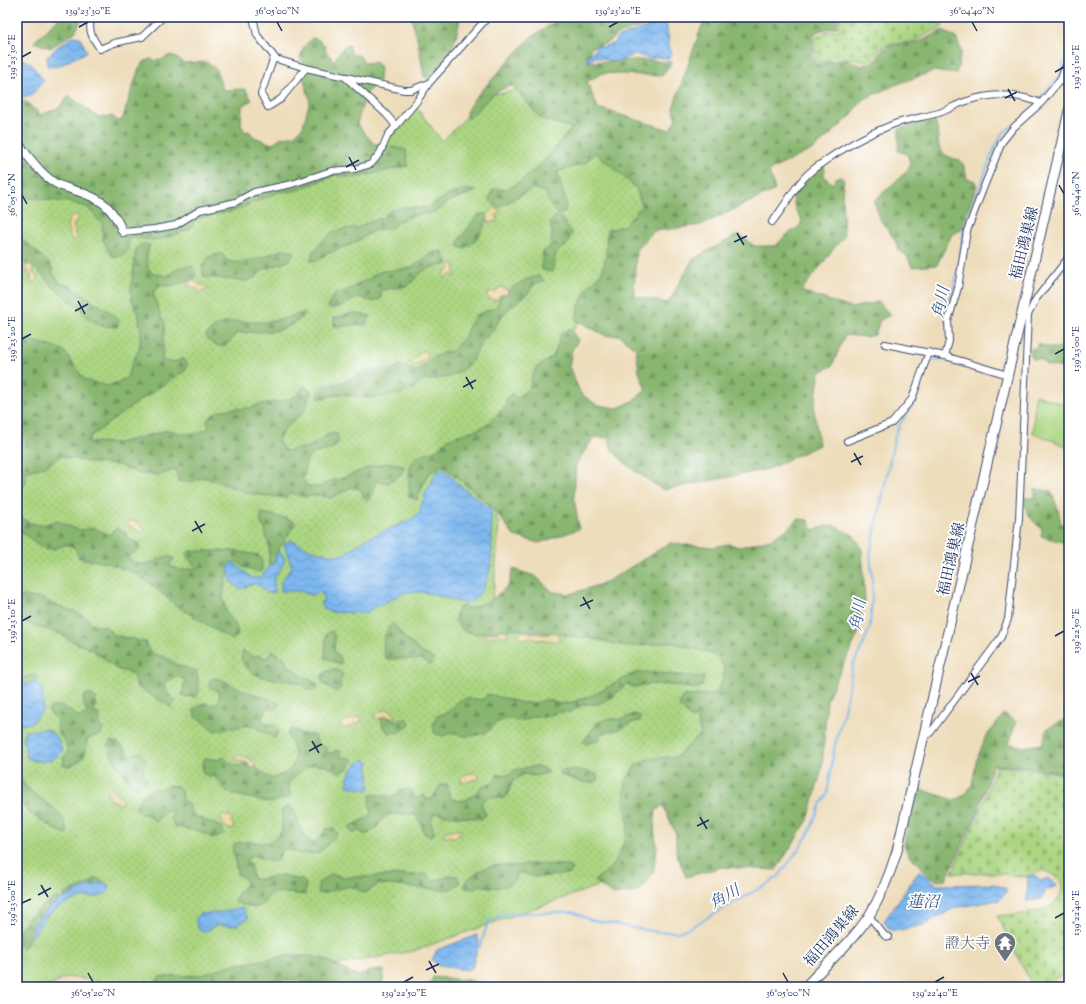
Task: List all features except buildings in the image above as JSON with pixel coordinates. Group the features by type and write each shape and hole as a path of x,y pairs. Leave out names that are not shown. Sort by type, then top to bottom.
{"main road":[{"name":"福田鴻巣線","path":"805,987 855,934 869,916 896,857 1008,375 1025,313 1069,111"}],"street":[{"path":"91,17 89,27 92,38 100,49 114,43 142,37 162,17"},
{"path":"253,17 257,35 274,57 306,68 404,90 411,90 429,84"},
{"path":"17,142 41,172 53,182 93,196 107,205 117,218 123,232 176,225 200,210 236,202 254,192 287,185 331,171 364,167 372,164 380,153 388,135 417,101 429,84 488,17"},
{"path":"274,57 261,94 268,107 281,99 306,68"},
{"path":"945,356 949,341 948,321 958,288 967,231 1002,142 1014,127 1040,103 1061,79 1069,63"},
{"path":"345,76 386,114 396,126"},
{"path":"1061,79 1069,88"},
{"path":"772,222 784,208 799,182 815,168 878,131 895,124 939,112 966,101 987,95 1013,95 1027,97 1040,103"},
{"path":"924,738 931,732 1001,637 1008,619 1019,518 1025,313 1069,257"},
{"path":"885,344 945,356 1008,375"},
{"path":"847,441 892,423 912,399 929,352"},
{"path":"869,916 885,936 889,937"}],"green space":[{"path":"60,17 83,17 75,32 50,48 34,42"},
{"path":"411,17 460,17 451,50 438,71 431,78 424,77 418,42"},
{"path":"563,17 619,17 621,19 628,17 661,17 661,20 618,34 607,43 590,48 589,62 641,60 672,62 662,76 602,73 587,82 598,108 670,130 676,119 673,108 702,25 713,17 838,17 837,27 818,31 812,37 814,63 819,65 848,60 863,66 877,60 879,52 888,46 919,42 942,30 956,38 962,52 958,69 955,74 934,71 895,85 862,100 850,117 815,148 769,171 775,190 701,225 654,231 636,250 634,296 668,303 693,259 739,234 754,246 776,246 784,237 800,226 802,220 795,209 793,198 800,184 824,164 825,171 823,176 833,184 836,178 841,177 844,180 842,194 844,236 801,291 851,308 879,302 890,315 880,320 875,335 865,337 845,335 832,366 820,372 814,409 819,445 769,469 663,490 628,466 612,450 608,438 594,437 576,464 574,496 579,529 539,543 514,536 493,508 442,465 427,475 417,500 409,497 409,475 411,464 417,456 438,449 448,439 484,427 504,408 506,399 512,393 517,398 529,388 536,368 554,356 561,333 570,329 578,340 572,350 569,367 581,394 597,405 618,408 631,402 646,390 639,371 636,349 619,335 606,336 576,320 583,295 588,287 600,275 603,268 606,257 608,230 623,226 642,206 636,188 596,153 585,163 557,172 566,203 565,212 559,215 551,207 545,192 533,188 498,208 489,199 493,189 507,189 527,177 551,153 572,128 541,119 513,86 507,87 495,93 471,117 466,117 466,112 473,100 531,37"},
{"path":"840,17 941,17 943,26 914,41 886,45 879,48 873,58 865,63 856,58 820,63 816,61 814,38 826,32 839,30"},
{"path":"312,38 319,40 325,46 325,50 334,61 344,46 349,45 352,55 359,55 364,63 375,62 380,66 379,81 366,93 357,124 373,143 406,150 408,166 354,178 335,175 295,191 278,192 234,211 195,219 190,229 169,237 154,240 129,237 127,251 119,257 112,256 103,241 102,224 87,207 69,202 29,198 17,193 18,103 25,101 41,115 59,108 69,96 98,117 112,116 118,121 122,120 139,68 145,61 151,59 155,61 157,59 161,60 171,55 185,63 207,62 216,69 223,90 245,89 252,100 242,106 241,125 245,132 249,131 254,137 272,144 280,138 295,135 303,126 310,100 303,77 307,67 300,57 304,47"},
{"path":"518,90 600,140 647,199 593,300 551,365 491,501 499,525 494,588 488,618 726,631 732,675 715,739 657,788 609,882 413,951 324,967 129,985 67,977 49,987 17,987 17,182 380,147 416,107 442,141 489,95"},
{"path":"933,118 936,125 940,149 944,154 960,160 964,166 967,179 974,180 977,185 961,230 952,234 937,265 912,267 907,256 899,250 894,238 881,221 874,201 907,171 910,163 907,154 898,151 899,129"},
{"path":"466,189 476,191 450,201 434,212 412,216 399,221 393,227 373,231 354,243 326,254 319,260 311,261 313,251 331,233 344,229 357,228 366,223 382,218 391,210 405,207 427,208 448,195"},
{"path":"484,213 488,218 478,236 463,249 458,246 459,240 478,215"},
{"path":"555,216 561,218 572,233 566,246 557,252 552,272 543,270 541,267 543,251 549,248 552,239 550,223"},
{"path":"17,238 24,241 51,265 53,273 60,283 71,286 115,316 119,321 117,327 102,326 88,318 81,309 51,285 36,269 17,259"},
{"path":"141,244 150,245 147,259 151,273 167,276 180,267 192,266 196,274 195,278 175,285 161,286 153,292 161,317 165,322 162,361 174,362 183,359 187,363 186,370 113,419 90,437 88,442 118,443 169,430 182,434 198,433 209,428 207,420 216,412 248,408 264,403 287,400 296,395 304,386 311,391 305,411 286,426 278,441 285,451 311,446 330,434 337,434 339,442 332,449 313,454 307,460 303,479 307,486 319,487 330,481 344,478 375,465 389,463 404,466 401,474 388,483 376,481 372,497 369,501 364,498 361,490 352,487 331,498 318,495 305,497 290,493 286,498 251,494 204,477 189,482 178,481 176,469 160,475 140,474 118,465 92,463 62,456 45,466 26,472 26,482 17,496 17,332 23,338 63,350 85,380 108,386 127,378 140,347 141,330 138,314 132,301 131,288 136,249"},
{"path":"283,249 295,251 289,261 262,270 256,277 247,281 204,277 202,266 209,257 221,253 227,260 239,262 255,259"},
{"path":"442,251 448,264 429,268 422,272 408,286 381,290 381,298 374,302 359,297 340,307 328,308 330,301 336,293 353,288 359,283 368,280 375,274 384,271 412,268 431,253"},
{"path":"540,276 543,279 543,282 534,284 529,292 505,312 491,333 482,341 471,362 462,370 449,377 423,381 415,388 399,394 369,398 339,394 319,399 318,393 325,386 346,381 366,371 391,370 400,365 417,371 425,366 432,358 452,351 465,337 469,326 476,315 496,307 499,299 514,286 530,278"},
{"path":"305,313 297,321 281,329 265,332 236,333 226,345 222,346 214,344 205,337 211,330 224,323 238,321 268,322"},
{"path":"353,313 371,316 365,325 334,326 334,318"},
{"path":"1037,344 1056,349 1069,344 1069,369 1046,365 1041,359 1033,359 1029,353 1030,349 1037,348"},
{"path":"1035,395 1069,406 1069,438 1066,446 1033,433"},
{"path":"1035,489 1051,491 1058,509 1061,524 1069,526 1069,544 1041,536 1042,529 1029,516 1024,498 1035,498"},
{"path":"262,513 286,518 296,523 278,550 281,558 274,567 269,567 269,547 265,529 261,521"},
{"path":"17,515 30,523 42,525 57,521 79,530 94,528 110,535 116,528 125,532 129,539 140,544 139,550 127,557 132,561 142,564 151,563 166,556 174,558 169,566 181,570 197,568 187,557 187,553 190,551 234,551 258,555 262,561 262,571 251,571 236,561 226,577 223,598 226,612 235,623 238,635 232,640 177,606 138,574 108,563 79,558 75,548 66,544 58,548 51,549 40,546 17,530"},
{"path":"797,519 808,520 812,530 832,525 853,535 862,548 865,601 858,634 827,699 822,768 808,820 776,870 722,867 686,877 676,852 676,834 663,805 656,811 654,829 657,848 653,873 639,892 613,895 594,881 613,866 626,838 628,822 624,800 626,780 636,765 651,758 676,757 701,734 697,719 690,718 685,711 679,707 683,696 715,694 723,679 724,667 716,655 671,642 627,647 600,640 526,630 513,629 476,634 462,630 455,618 458,608 470,608 490,601 508,586 513,569 535,576 553,592 570,594 605,583 670,543 713,547 728,544 740,547 771,539 786,530"},
{"path":"23,596 44,599 53,604 76,612 85,617 94,625 105,626 114,635 145,642 148,649 154,654 165,657 177,665 197,671 199,691 197,697 182,696 185,679 176,677 166,681 164,686 169,695 176,700 171,707 137,687 132,673 116,669 93,650 67,639 61,634 17,620 17,599"},
{"path":"393,623 406,640 416,647 418,651 434,661 430,665 422,659 386,659 383,644 387,630"},
{"path":"332,631 335,637 334,652 340,656 342,662 340,664 325,658 326,634"},
{"path":"271,650 279,657 284,656 287,664 304,677 309,678 317,684 317,690 308,690 301,684 255,674 247,668 241,659 243,651 254,657 258,655 265,658 269,656"},
{"path":"334,669 343,674 340,682 340,689 337,692 324,684 321,678 324,673"},
{"path":"645,672 704,677 702,686 694,689 673,685 649,684 634,687 627,684 612,697 598,704 584,704 570,712 559,712 544,717 534,716 526,720 504,719 496,723 487,732 478,735 464,736 453,732 443,736 434,733 433,725 437,716 448,712 460,700 468,698 483,700 488,694 523,703 536,703 544,700 550,700 558,704 569,703 591,696 634,673"},
{"path":"35,674 39,679 34,685 17,692 18,677 27,677"},
{"path":"213,678 279,704 274,710 269,707 262,718 265,723 275,725 279,731 275,738 251,725 214,731 201,719 195,718 194,709 203,703 212,705 218,703 220,696 217,690 210,687 209,681"},
{"path":"90,694 96,698 94,713 99,714 100,724 103,728 101,735 87,740 84,756 69,767 63,764 64,757 68,753 66,745 64,740 58,734 57,721 48,710 52,707 61,706 81,718 87,712 83,701 85,695"},
{"path":"634,714 640,716 640,721 617,730 600,734 600,738 597,741 585,744 583,742 598,722 608,719 623,719"},
{"path":"1004,714 1016,722 1009,744 1024,747 1042,744 1048,728 1069,718 1069,774 1030,767 993,765 978,811 946,880 938,881 930,877 920,865 908,855 904,844 916,788 954,800 965,795 972,785 976,762 985,738"},
{"path":"383,716 396,721 407,718 410,723 401,731 389,733 384,729 381,719"},
{"path":"291,729 307,735 315,735 317,744 326,747 328,754 339,750 342,757 354,759 348,768 339,773 331,768 317,764 305,768 288,784 291,796 271,803 227,792 214,776 208,776 203,773 202,764 205,758 218,760 224,757 237,766 245,764 251,765 272,779 283,774 292,766 295,757 287,734"},
{"path":"111,741 119,743 130,756 140,752 147,759 143,770 147,780 143,785 136,788 123,775 108,746"},
{"path":"535,766 546,769 548,773 534,776 524,774 513,782 508,795 502,799 492,797 486,799 481,804 486,815 482,819 444,815 436,812 432,817 431,822 435,833 430,837 424,833 421,824 415,815 390,814 385,816 377,827 366,835 360,831 352,833 349,827 367,818 372,813 369,804 371,795 394,796 401,790 410,789 414,797 418,798 423,795 427,800 433,798 440,785 447,784 451,799 458,801 464,800 469,798 482,787 493,782 498,774 509,775 514,770"},
{"path":"996,766 1032,769 1069,775 1069,971 1051,981 1049,987 1033,987 997,916 1032,913 1049,907 1055,902 1062,890 1058,877 1042,870 1026,877 994,873 952,873 984,801"},
{"path":"574,769 596,774 598,778 594,783 581,782 561,775 560,771"},
{"path":"17,771 25,785 58,812 63,818 67,834 49,826 24,807 17,804"},
{"path":"168,785 176,786 181,791 182,800 190,806 191,814 221,827 224,834 214,839 199,831 175,827 171,819 173,812 167,810 155,822 148,815 140,813 135,809 145,793"},
{"path":"288,806 294,810 302,831 311,844 318,840 326,829 334,829 338,834 319,853 299,854 286,848 280,854 278,860 271,862 253,855 246,860 250,864 253,879 263,879 281,875 301,879 306,884 305,895 278,892 271,894 262,905 255,908 234,902 237,895 246,884 245,879 237,874 235,857 232,850 234,844 248,841 264,843 275,838 282,831 282,810"},
{"path":"525,864 566,865 572,869 570,874 536,877 520,872 516,875 516,879 508,885 489,887 480,885 474,889 465,888 465,882 474,874 488,867 499,865 517,866"},
{"path":"332,874 343,877 361,877 427,874 433,881 457,876 460,883 451,889 442,890 379,884 365,893 350,886 320,894 318,892 318,883"},
{"path":"96,878 103,882 64,898 63,895 90,883"},
{"path":"56,897 59,899 38,919 34,925 28,942 23,948 18,942 17,934 21,927 35,912"},
{"path":"287,956 322,958 358,976 370,971 384,970 383,982 379,987 315,987 296,980 215,981 205,987 153,987 159,977 202,975 231,965"},
{"path":"433,977 469,980 496,987 424,987 431,983"}],"sand":[{"path":"495,208 501,211 496,216 498,222 493,221 489,223 487,216"},
{"path":"76,214 79,217 73,225 76,236 72,240 68,229 68,222 72,216"},
{"path":"452,263 455,265 455,276 449,275 445,279 444,273 449,270"},
{"path":"29,264 33,267 33,273 38,278 33,284 31,281 31,275 25,268"},
{"path":"193,280 200,285 206,286 208,289 200,293 196,288 188,286 188,283"},
{"path":"500,287 507,289 508,294 500,295 497,300 488,299 487,295 489,292 495,292"},
{"path":"423,351 428,354 427,359 413,366 411,362"},
{"path":"130,520 143,525 143,531 140,532 128,525 127,523"},
{"path":"500,630 508,631 508,635 504,637 501,634 497,637 492,636 488,638 485,635 489,632 496,634"},
{"path":"520,631 546,635 554,632 557,633 560,640 536,640 530,637 521,639 518,636"},
{"path":"387,709 394,713 396,718 385,716 378,719 375,718 375,714"},
{"path":"358,717 362,718 362,720 355,725 346,728 340,727 342,722"},
{"path":"238,755 249,758 255,763 255,767 252,768 246,762 236,759 235,757"},
{"path":"472,773 479,774 478,779 461,783 461,778 464,775"},
{"path":"109,788 122,799 122,805 113,800 109,801 110,795 106,792"},
{"path":"223,815 231,817 234,829 228,829 224,825 221,817"},
{"path":"459,829 461,833 454,837 443,835 447,831"}],"water":[{"path":"662,18 666,21 671,57 669,59 660,57 649,59 636,54 617,62 596,57 587,62 588,55 596,49 596,45 602,47 613,44 618,37 654,25"},
{"path":"74,36 80,37 87,52 56,67 47,66 47,57 57,47"},
{"path":"17,57 30,63 44,81 31,95 17,99"},
{"path":"439,469 443,469 459,485 491,509 491,562 484,587 477,597 466,604 424,592 406,592 364,613 331,612 323,609 320,602 324,601 322,594 318,592 315,596 299,591 281,591 281,582 292,567 284,544 291,540 311,550 333,555 342,555 368,538 410,520 419,513 426,492"},
{"path":"278,551 282,554 284,561 274,579 275,592 268,593 257,584 252,584 241,589 234,585 229,575 230,563 234,563 252,578 260,578 276,559 276,553"},
{"path":"34,682 40,685 43,695 43,710 31,723 17,725 17,691 24,685"},
{"path":"46,729 57,738 62,752 54,758 46,761 36,761 27,758 23,738 25,731"},
{"path":"364,759 368,762 370,788 368,790 348,786 348,778 352,770"},
{"name":"蓮沼","path":"920,870 937,885 993,884 1005,888 1007,892 999,900 954,908 924,925 901,930 890,930 884,921"},
{"path":"1035,875 1041,881 1047,878 1053,881 1057,886 1045,891 1042,899 1027,901 1028,877"},
{"path":"105,882 110,888 104,895 74,900 60,906 48,915 35,934 31,934 41,916 50,907 72,894"},
{"path":"242,907 248,918 242,923 230,926 219,924 203,932 197,927 196,918 199,914 220,913"},
{"path":"477,935 479,942 472,968 467,970 439,966 432,960 437,950"}],"waterway":[{"name":"角川","path":"1038,101 1059,77 1063,64 1069,58"},
{"name":"角川","path":"945,322 957,274 964,229 992,154 1002,134 1012,126"},
{"name":"角川","path":"928,364 934,360 942,359 942,357"},
{"name":"角川","path":"474,950 480,947 488,922 503,914 573,912 591,920 657,932 678,932 691,927 779,876 809,833 821,803 827,795 834,749 853,665 870,627 873,584 870,555 895,436 899,426 918,395 926,368"}],"place":[{"name":"證大寺","path":"1005,962"}]}
